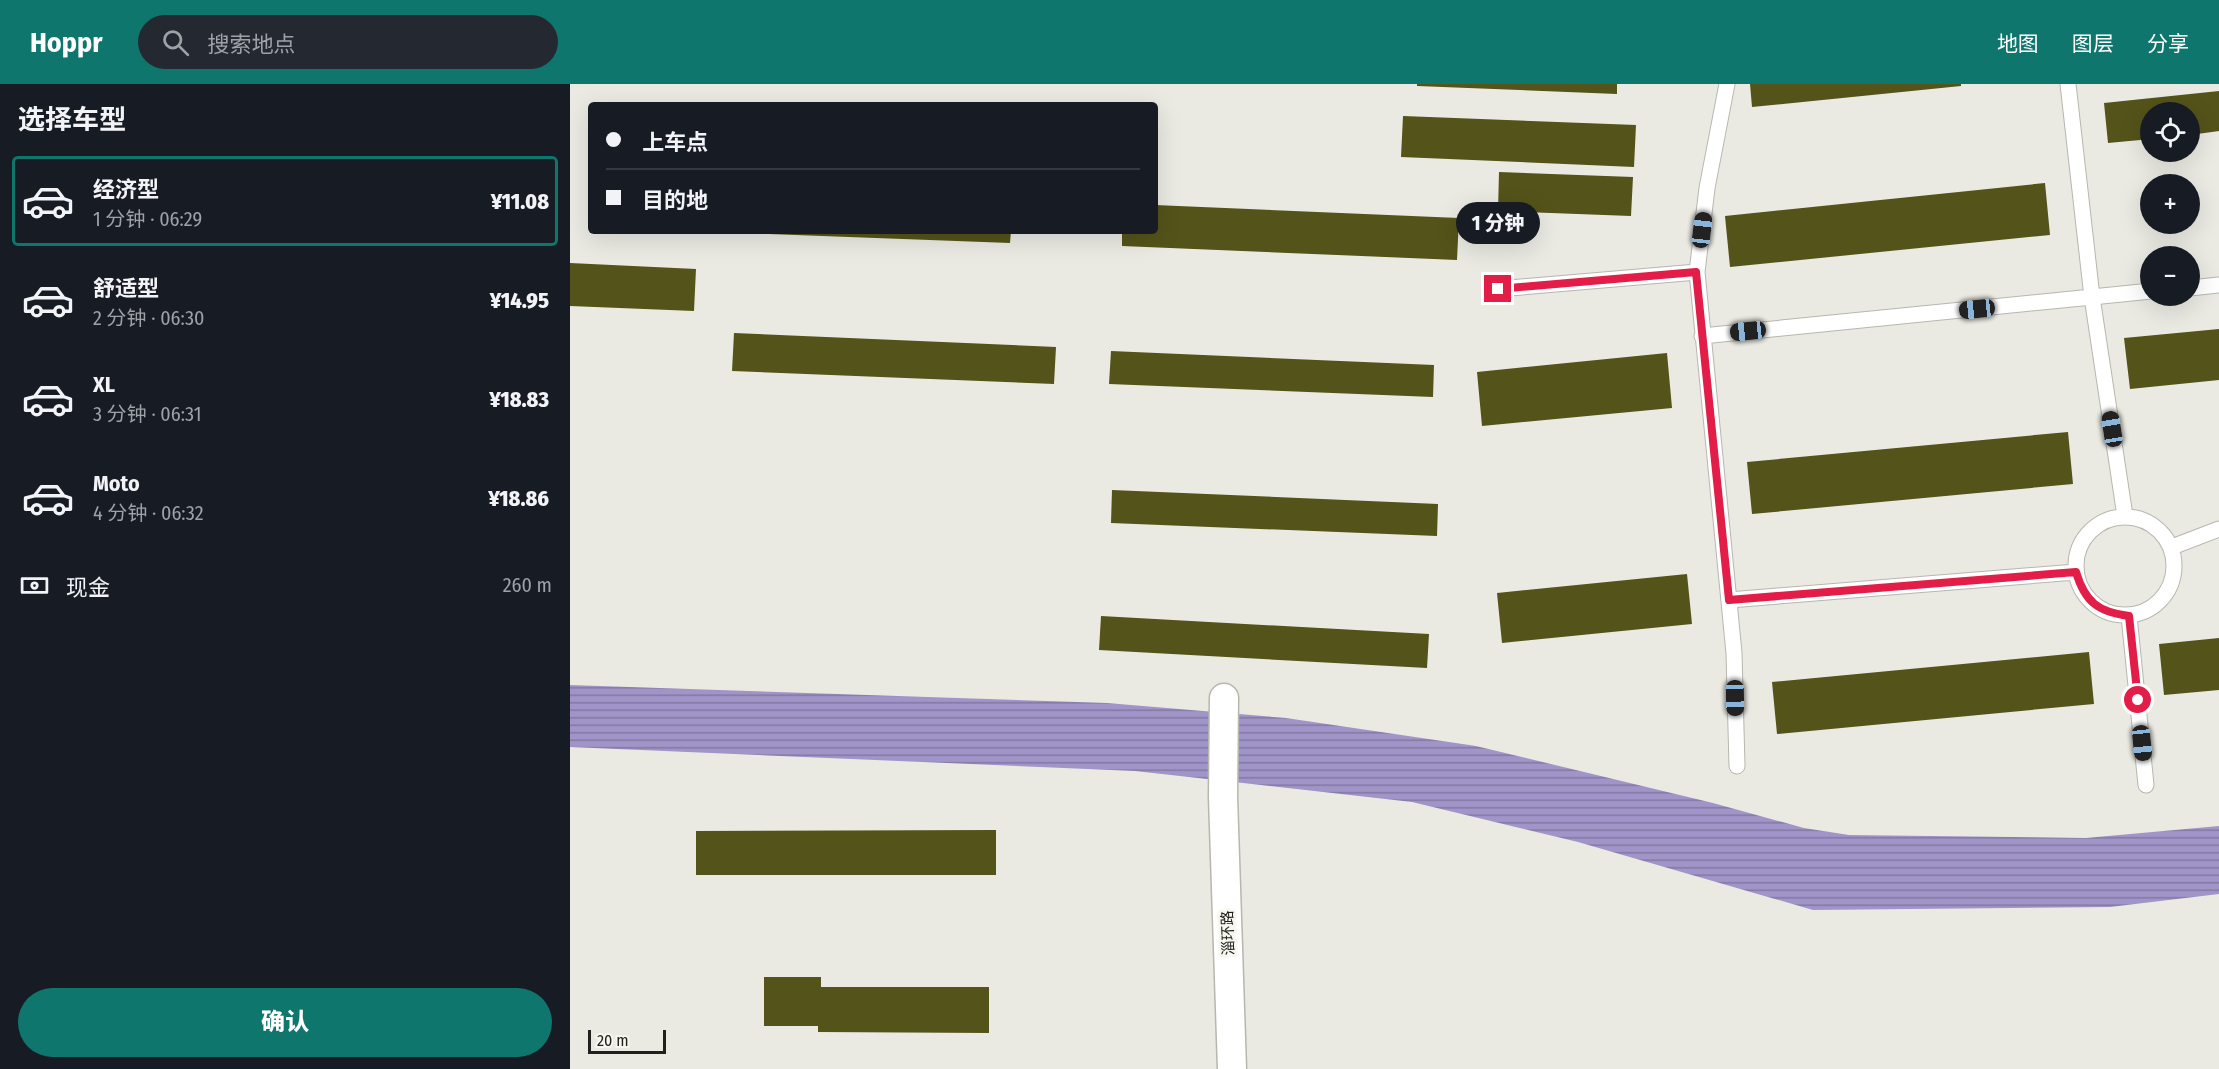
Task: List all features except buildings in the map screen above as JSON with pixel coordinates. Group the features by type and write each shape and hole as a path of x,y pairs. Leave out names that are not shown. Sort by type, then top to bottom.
{"street":[{"name":"淄环路","path":"1224,698 1223,796 1232,1069"}],"lane":[{"path":"1727,84 1707,188 1696,272 1734,653 1737,766"},
{"path":"2068,84 2092,297 2126,516"},
{"path":"1498,289 1696,272"},
{"path":"2200,287 2219,285"},
{"path":"1702,336 2140,292"},
{"path":"2126,516 2145,520 2161,531 2172,547 2175,566 2172,584 2162,600 2147,611 2129,616 2110,614 2094,605 2081,590 2076,572 2076,555 2083,540 2094,527 2109,519 2126,516"},
{"path":"2172,547 2219,529"},
{"path":"1729,600 2076,572"},
{"path":"2129,616 2146,785"}],"shaded area":[{"path":"570,685 1107,703 1286,718 1476,746 1713,803 1804,828 1849,835 2086,838 2219,826 2219,894 2110,907 1813,910 1578,842 1412,802 1135,771 570,747"}],"route":[{"path":"1498,289 1696,272 1729,600 2076,572 2081,590 2094,605 2110,614 2129,616 2138,700"}]}
